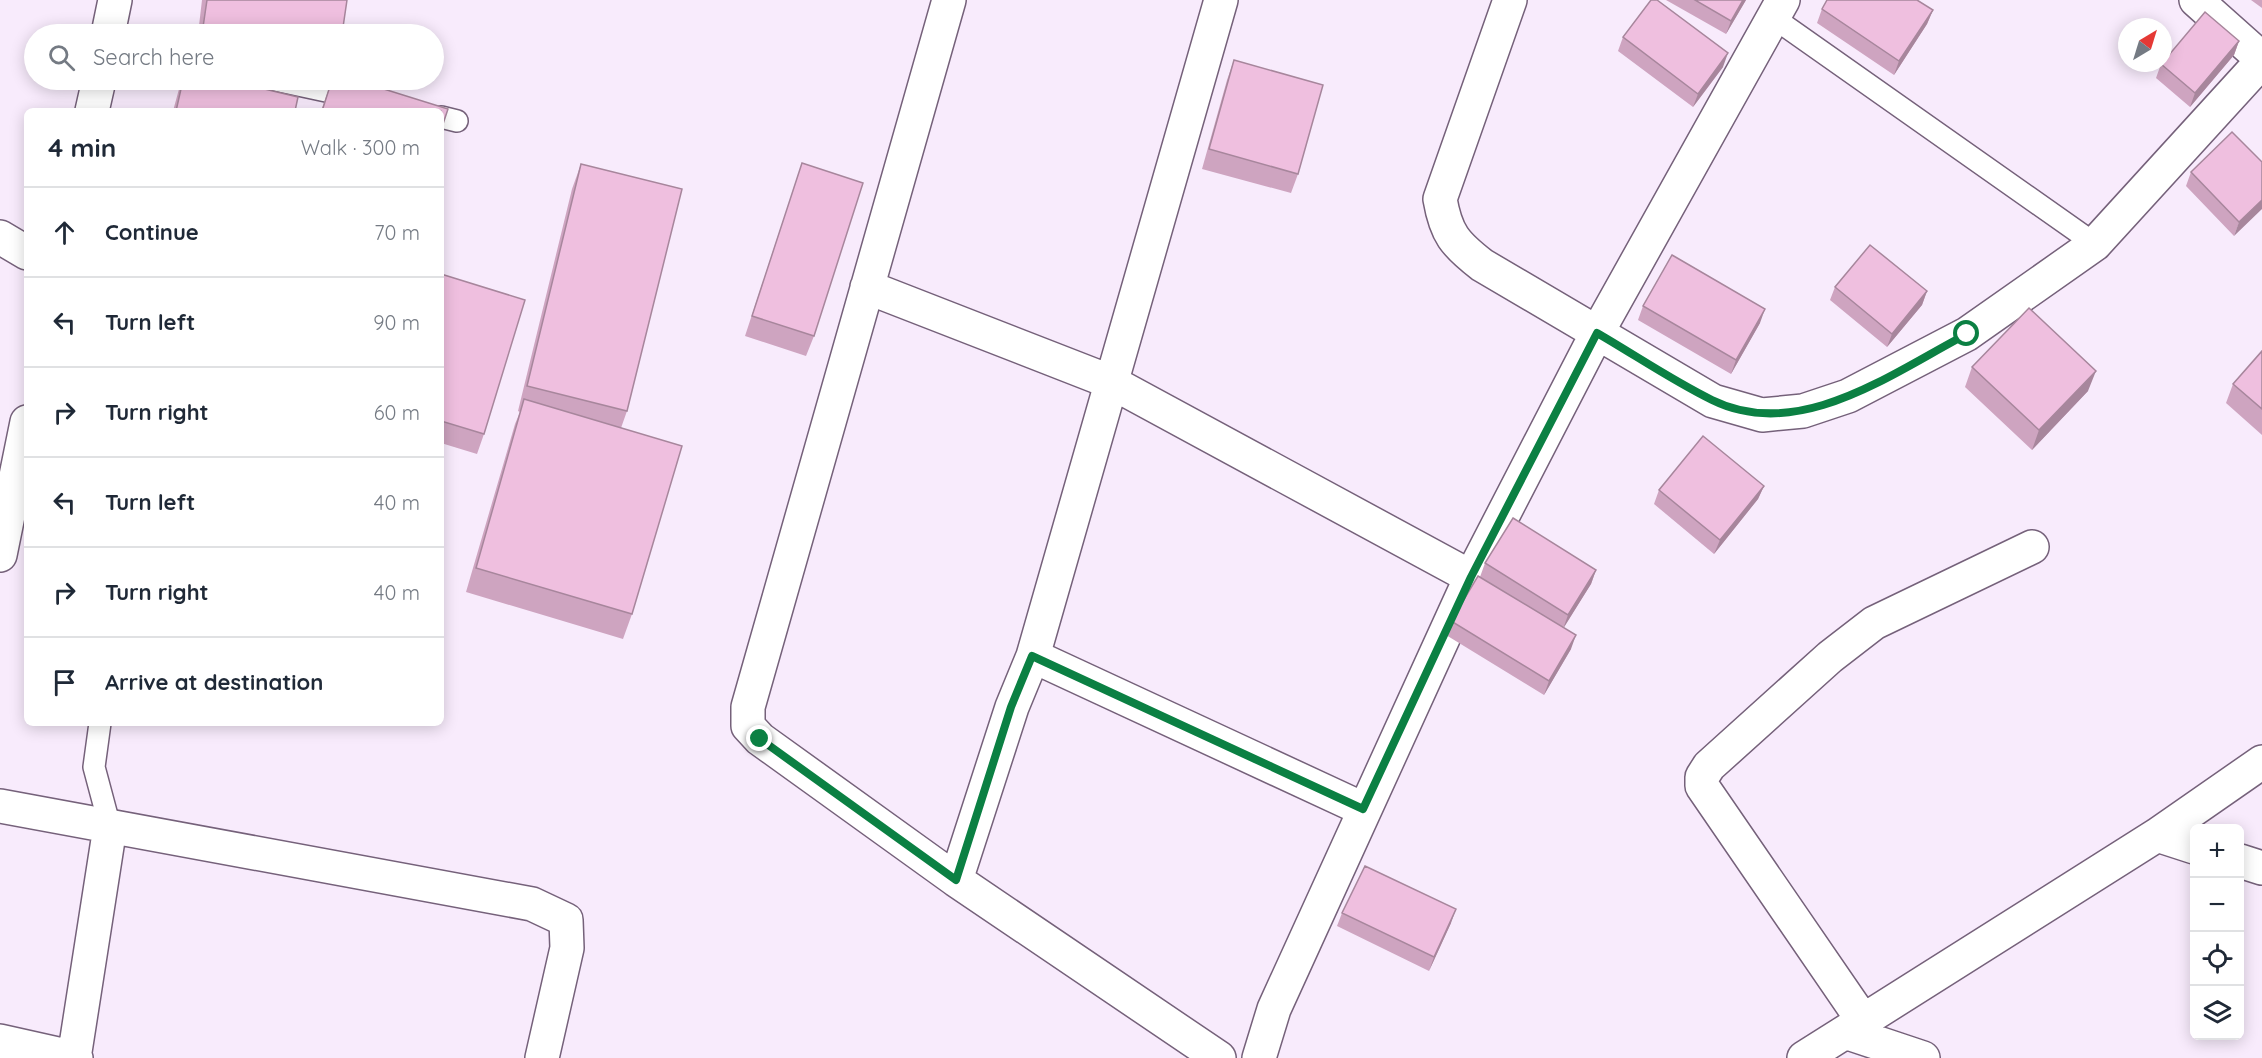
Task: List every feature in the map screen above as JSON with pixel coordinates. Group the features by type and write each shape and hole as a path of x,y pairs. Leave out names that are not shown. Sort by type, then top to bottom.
{"street":[{"path":"110,24 115,0"},
{"path":"949,0 747,707 748,726 760,739 956,880 1219,1058"},
{"path":"956,880 1011,707 1032,656 1221,0"},
{"path":"1510,0 1440,199 1445,224 1458,247 1482,265 1713,401 1762,415 1803,411 1848,396 1967,334 2095,244 2262,60 2196,0"},
{"path":"1259,1058 1274,1009 1363,809 1471,577 1597,333 1779,9"},
{"path":"93,108 97,90"},
{"path":"0,237 24,251"},
{"path":"867,287 1111,382 1471,577"},
{"path":"0,555 22,472 24,452"},
{"path":"1923,1058 1856,1028 1702,786 1702,777 1709,766 1830,657 1874,623 2032,547"},
{"path":"1032,656 1363,809"},
{"path":"1804,1058 1856,1028 2157,835 2262,762"},
{"path":"0,806 532,904 566,920 567,948 542,1058"},
{"path":"0,1041 75,1058 110,827"},
{"path":"2157,835 2190,846"},
{"path":"2244,862 2262,868"}],"lane":[{"path":"1779,9 2095,244"},
{"path":"321,90 380,103"},
{"path":"100,726 94,767 110,827"}],"building":[{"path":"207,0 347,0 343,24 203,24"},
{"path":"1651,0 1657,0 1728,53 1698,94 1623,37"},
{"path":"1695,0 1743,0 1731,21"},
{"path":"1827,0 1917,0 1933,10 1899,61 1822,9"},
{"path":"2205,12 2239,41 2195,93 2170,72 2172,51"},
{"path":"1234,60 1323,85 1298,174 1209,149"},
{"path":"181,90 269,90 298,97 296,108 177,108"},
{"path":"329,90 387,90 448,109 444,121 444,108 323,108"},
{"path":"2232,132 2262,162 2262,200 2239,222 2191,172"},
{"path":"802,163 863,183 814,336 752,316"},
{"path":"581,164 682,189 627,411 527,386"},
{"path":"1870,245 1927,291 1892,334 1835,287"},
{"path":"1672,255 1765,309 1736,360 1643,306"},
{"path":"444,275 525,300 484,434 444,422"},
{"path":"2029,308 2096,371 2039,430 1972,367"},
{"path":"2262,351 2262,409 2233,384"},
{"path":"524,399 682,446 632,614 476,568"},
{"path":"1703,436 1764,486 1720,540 1659,490"},
{"path":"1513,518 1596,570 1568,615 1485,563"},
{"path":"1478,576 1576,635 1549,681 1451,621"},
{"path":"1365,866 1456,909 1434,957 1342,913"}],"route":[{"path":"760,739 956,880 1011,707 1032,656 1363,809 1471,577 1597,333 1713,401 1762,415 1803,411 1848,396 1967,334"}]}
